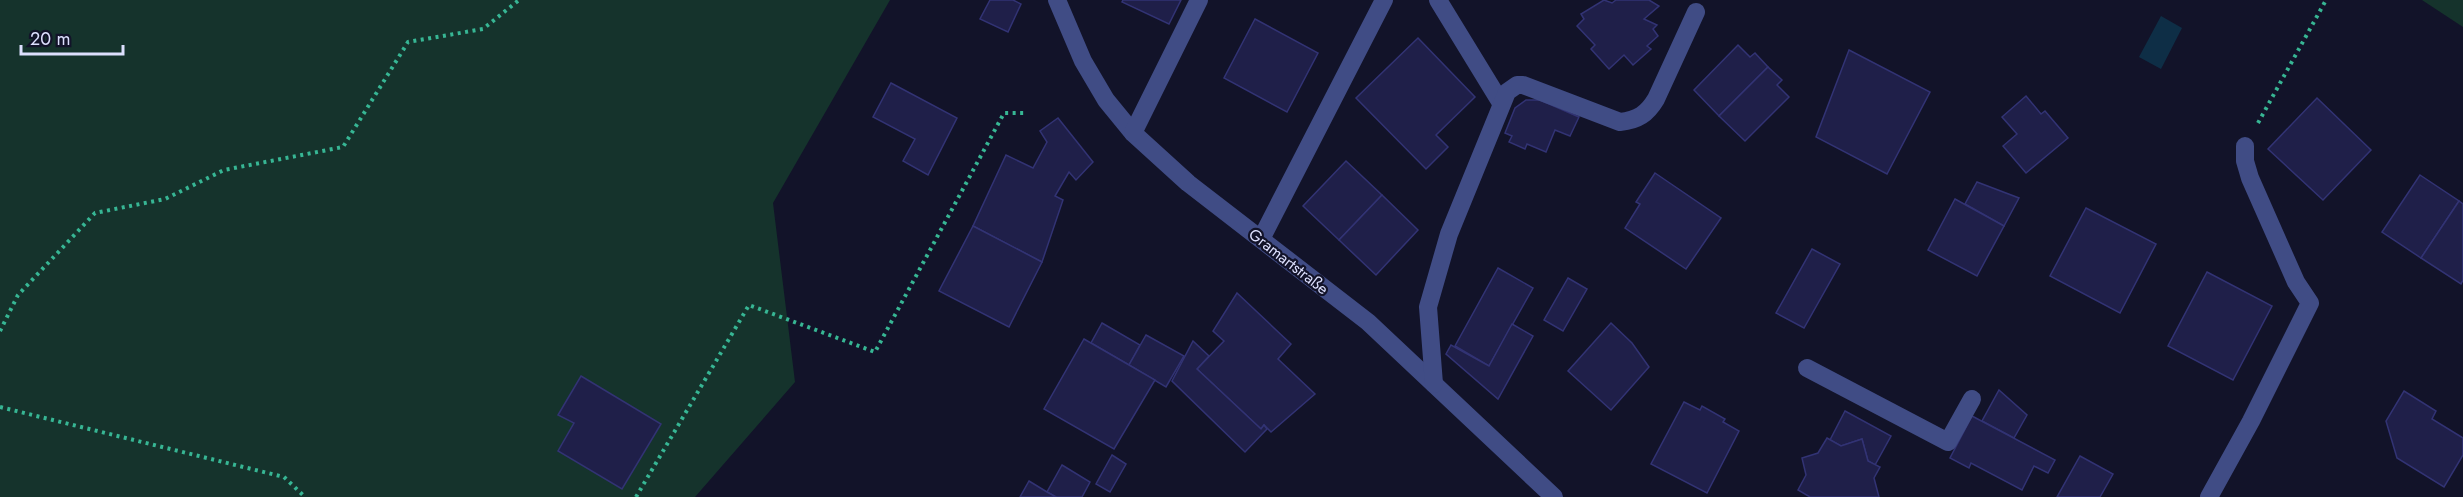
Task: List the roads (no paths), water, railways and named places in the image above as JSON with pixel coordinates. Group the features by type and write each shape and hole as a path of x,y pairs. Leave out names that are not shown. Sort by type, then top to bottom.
{"street":[{"name":"Gramartstraße","path":"1057,0 1083,61 1106,100 1133,133 1188,183 1368,322 1554,497"},
{"path":"1133,133 1199,0"},
{"path":"1261,239 1384,0"},
{"path":"1438,0 1501,104"},
{"path":"1434,384 1428,307 1449,234 1501,104 1511,88 1523,85 1620,122 1637,119 1651,108 1656,99 1696,12"},
{"path":"2209,497 2251,421 2310,303 2296,282 2250,178 2245,146"},
{"path":"1807,368 1948,442 1972,399"}],"water":[{"path":"2161,16 2182,28 2161,69 2139,57"}]}
